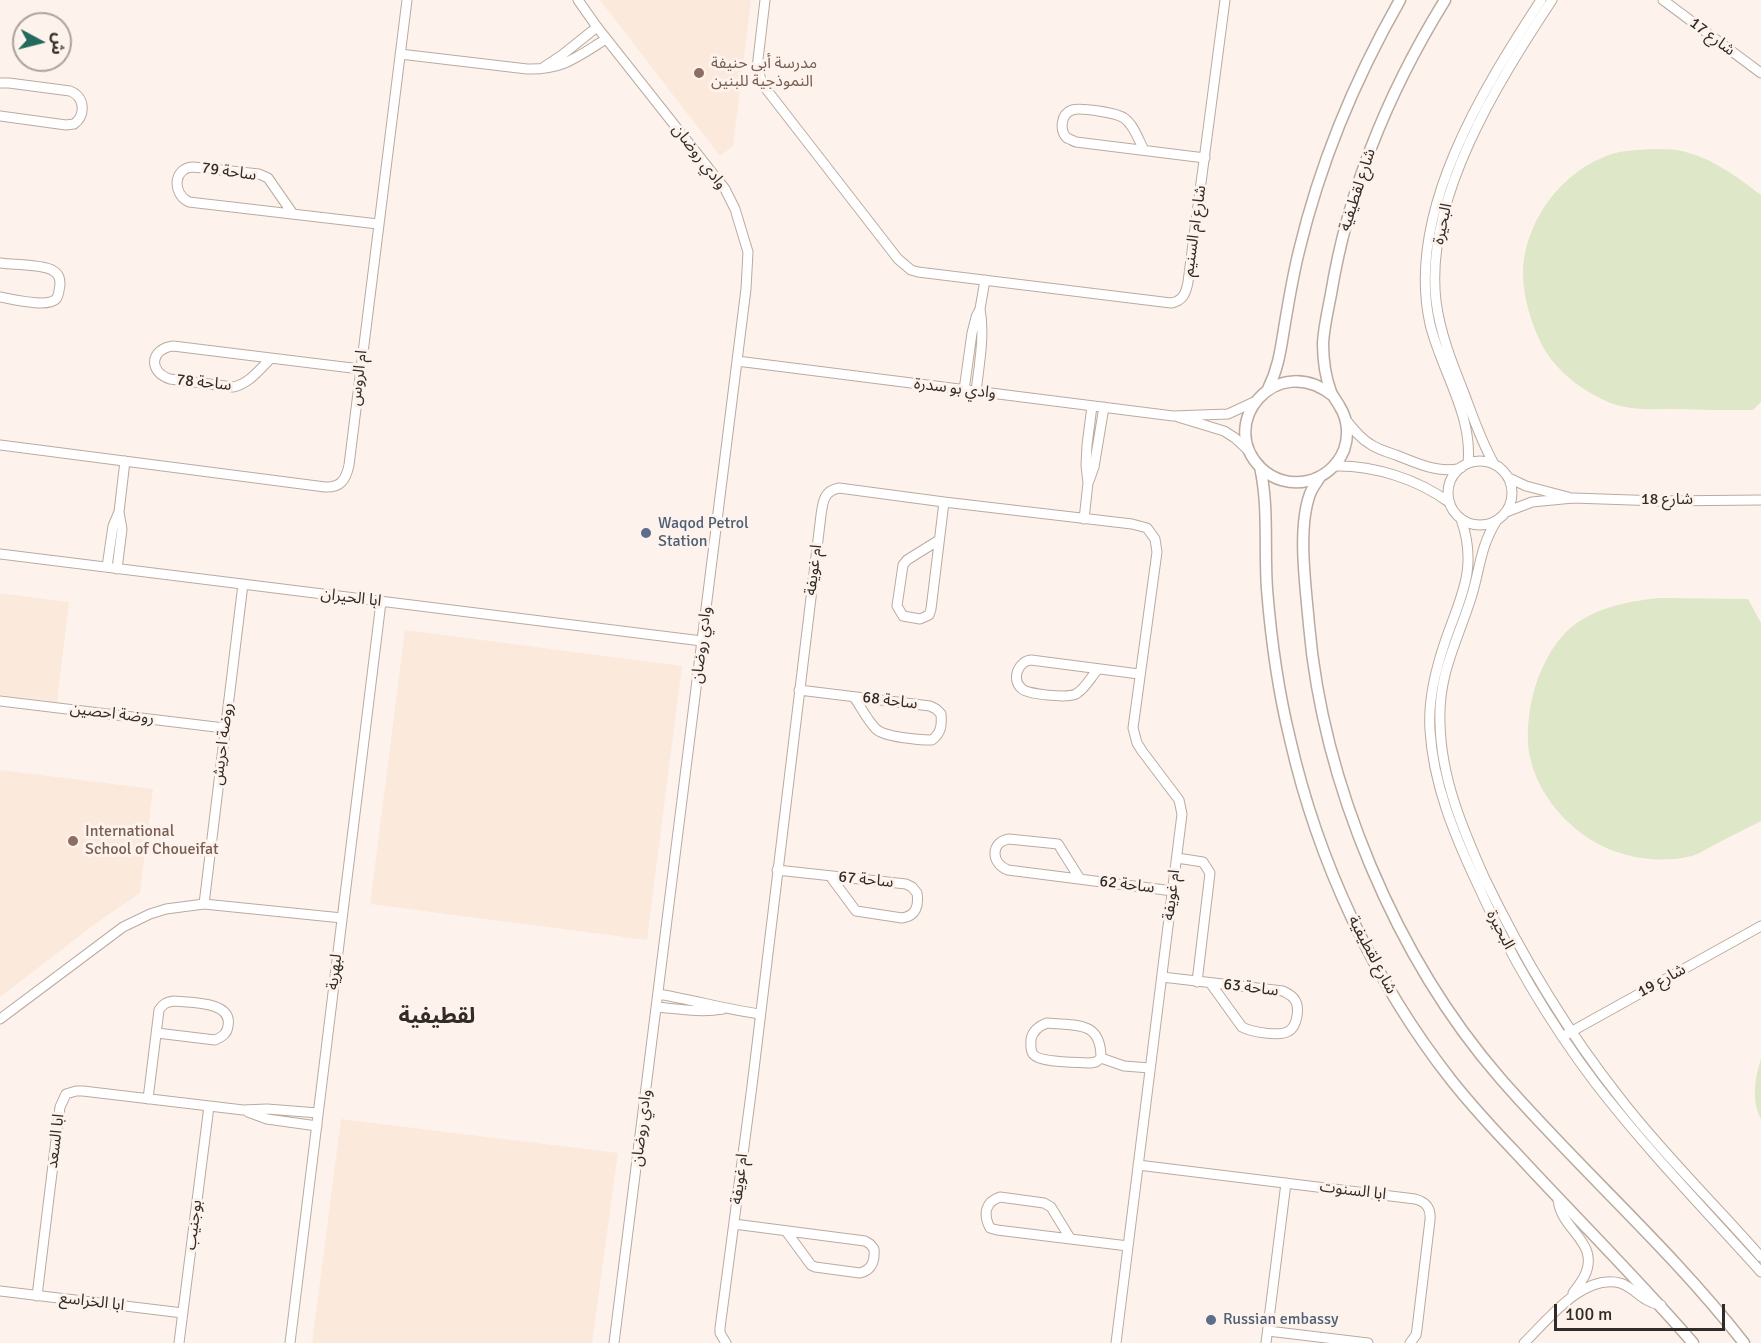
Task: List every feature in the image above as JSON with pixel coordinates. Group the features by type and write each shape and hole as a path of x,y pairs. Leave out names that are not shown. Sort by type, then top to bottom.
{"street":[{"name":"ام الروس","path":"0,445 325,487 337,486 345,480 407,0"},
{"name":"وادي روضان","path":"578,0 606,39 725,189 735,209 748,252 746,289 614,1343"},
{"name":"شارع ام السنيم","path":"765,0 757,68 763,84 905,266 918,272 1164,303 1176,302 1187,291 1225,0"},
{"path":"1268,390 1278,368 1299,252 1320,179 1337,130 1358,82 1380,34 1400,0"},
{"name":"شارع لقطيفية","path":"1332,395 1325,372 1323,339 1335,267 1346,226 1382,121 1414,55 1445,0"},
{"name":"البحيرة","path":"1464,465 1469,445 1467,429 1448,365 1435,290 1441,210 1508,62 1541,0"},
{"name":"البحيرة","path":"1508,62 1552,0"},
{"name":"شارع 17","path":"1663,0 1761,73"},
{"path":"543,68 597,27"},
{"path":"400,54 527,69 543,68 567,64 606,39"},
{"path":"0,83 70,91 82,99 79,120 74,124 66,125 0,116"},
{"path":"1144,150 1131,124 1116,114 1078,109 1067,113 1063,119 1063,132 1076,142 1204,158"},
{"name":"ساحة 79","path":"293,214 268,178 259,174 187,167 181,171 178,178 179,194 182,199 189,202 378,224"},
{"path":"0,263 45,268 59,276 60,282 56,299 49,303 0,297"},
{"path":"964,390 972,333 980,309 984,280"},
{"path":"976,392 982,333 980,309"},
{"name":"ساحة 78","path":"271,358 242,386 233,387 170,380 162,377 156,370 155,363 159,350 173,346 271,358 360,369"},
{"name":"وادي بو سدرة","path":"737,361 1173,416 1224,431 1250,452"},
{"name":"البحيرة","path":"1448,365 1483,445 1494,464"},
{"path":"1346,420 1344,449 1334,466 1320,477 1303,482 1284,481 1267,473 1250,452 1246,431 1256,401 1268,390 1284,383 1300,381 1317,386 1332,395 1346,420 1369,444 1431,468 1447,470 1477,461 1494,464 1509,478 1512,499 1506,512 1497,520 1479,525 1466,522 1456,514 1448,493 1454,475 1464,465"},
{"name":"وادي بو سدرة","path":"1173,416 1228,414 1256,401"},
{"path":"1084,519 1088,483 1086,465 1092,406"},
{"path":"1088,483 1094,467 1104,407"},
{"path":"1386,473 1393,454"},
{"path":"117,569 122,529 119,512 126,461"},
{"path":"1334,466 1364,468 1386,473 1424,487 1450,503"},
{"name":"شارع لقطيفية","path":"1260,467 1264,490 1270,621 1282,703 1300,779 1329,864 1349,911 1385,982 1419,1036 1454,1083 1558,1198 1661,1305 1693,1343"},
{"path":"1424,487 1431,468"},
{"path":"1320,477 1310,495 1304,528 1306,597 1315,670 1332,750 1343,788 1364,847 1408,945 1457,1022 1498,1076 1699,1288 1744,1343"},
{"name":"شارع 18","path":"1509,478 1526,486 1573,498"},
{"name":"ام غويفة","path":"726,1343 720,1333 720,1328 821,515 825,496 832,490 840,488 1144,526 1150,530 1155,539 1157,552 1139,674 1134,733 1137,743 1170,786 1181,807 1182,814 1116,1343"},
{"name":"شارع 18","path":"1506,512 1532,502 1573,498 1660,501 1761,500"},
{"path":"939,540 907,560 903,565 897,606 903,616 920,619 929,615 931,609 944,502"},
{"path":"107,567 113,526 119,512"},
{"name":"البحيرة","path":"1461,519 1467,540 1468,572 1444,658 1440,723 1452,810 1486,892 1541,983 1568,1034 1596,1066 1633,1121 1698,1203 1761,1271"},
{"name":"البحيرة","path":"1444,658 1474,591 1485,540 1497,520"},
{"name":"ابا الحيران","path":"0,554 702,641"},
{"name":"روضة احريش","path":"204,904 243,584"},
{"name":"لبهرية","path":"290,1343 381,602"},
{"path":"1098,669 1078,692 1067,696 1028,693 1021,689 1017,678 1020,665 1025,661 1098,669 1139,674"},
{"name":"ساحة 68","path":"800,690 930,706 941,714 941,729 932,740 885,734 873,726 854,697"},
{"name":"روضة احصين","path":"0,700 224,728"},
{"name":"ساحة 62","path":"1080,879 1058,844 1009,838 1004,839 996,848 997,863 1008,870 1173,891"},
{"path":"1177,858 1203,862 1210,873 1197,982"},
{"name":"ساحة 67","path":"777,870 906,884 917,893 917,908 908,917 902,918 856,911 830,876"},
{"path":"0,1019 123,927 143,916 166,909 204,904 342,918"},
{"name":"شارع 19","path":"1568,1034 1761,926"},
{"name":"ساحة 63","path":"1162,978 1284,991 1295,1000 1298,1009 1295,1022 1289,1031 1278,1034 1242,1028 1211,984"},
{"path":"658,994 760,1014"},
{"path":"148,1099 159,1010 162,1005 167,1002 217,1006 228,1016 227,1030 224,1035 215,1040 157,1033"},
{"path":"657,1007 691,1011 726,1009"},
{"path":"1047,1023 1084,1027 1092,1030 1096,1036 1101,1047 1101,1058 1090,1063 1045,1060 1033,1054 1031,1038 1035,1029 1047,1023"},
{"path":"1101,1058 1124,1066 1150,1068"},
{"name":"ابا السعد","path":"37,1296 59,1116 66,1094 76,1090 243,1110 267,1108 318,1113"},
{"name":"بوجنيب","path":"180,1343 209,1106"},
{"name":"ابا السعد","path":"243,1110 267,1119 317,1125"},
{"name":"البحيرة","path":"1633,1121 1706,1195 1761,1257"},
{"name":"ابا السنوت","path":"1138,1165 1421,1200 1428,1207 1431,1215 1417,1329 1410,1343"},
{"path":"1266,1343 1286,1183"},
{"path":"1698,1203 1706,1195"},
{"path":"1070,1238 1051,1207 1044,1203 1000,1197 993,1199 985,1212 990,1228 997,1230 1128,1246"},
{"path":"1558,1198 1564,1220 1584,1241 1588,1259 1584,1276 1570,1298"},
{"path":"734,1224 865,1241 874,1249 871,1267 867,1272 860,1273 815,1267 786,1231"},
{"path":"1524,1343 1570,1298 1590,1285 1620,1283 1645,1301 1661,1305"},
{"name":"ابا الخراسع","path":"0,1291 183,1313"},
{"path":"1268,1331 1368,1343"}],"shaded area":[{"name":"مدرسة أبي حنيفة النموذجية للبنين","path":"600,0 751,0 733,146 720,156"},
{"path":"0,593 69,602 57,702 0,695"},
{"path":"405,630 682,666 647,940 370,904"},
{"name":"International School of Choueifat","path":"0,770 153,789 140,893 95,924 0,997"},
{"path":"341,1119 618,1153 592,1343 312,1343"}],"green space":[{"path":"1654,149 1677,150 1701,157 1732,174 1761,195 1761,402 1753,410 1642,409 1616,405 1589,392 1563,372 1543,347 1535,330 1526,302 1523,273 1530,235 1548,201 1575,173 1592,163 1620,152"},
{"path":"1660,598 1748,599 1761,623 1761,821 1695,855 1664,860 1646,859 1620,853 1587,837 1572,825 1558,812 1538,780 1531,762 1528,744 1532,697 1543,667 1557,642 1577,623 1599,611 1635,601"},
{"path":"1761,1059 1761,1119 1756,1105 1755,1089"}],"place":[{"name":"مدرسة أبي حنيفة النموذجية للبنين","path":"699,73"},
{"name":"Waqod Petrol Station","path":"646,533"},
{"name":"International School of Choueifat","path":"73,841"},
{"name":"Russian embassy","path":"1211,1320"}],"district":[{"name":"لقطيفية","path":"437,1017"}]}
